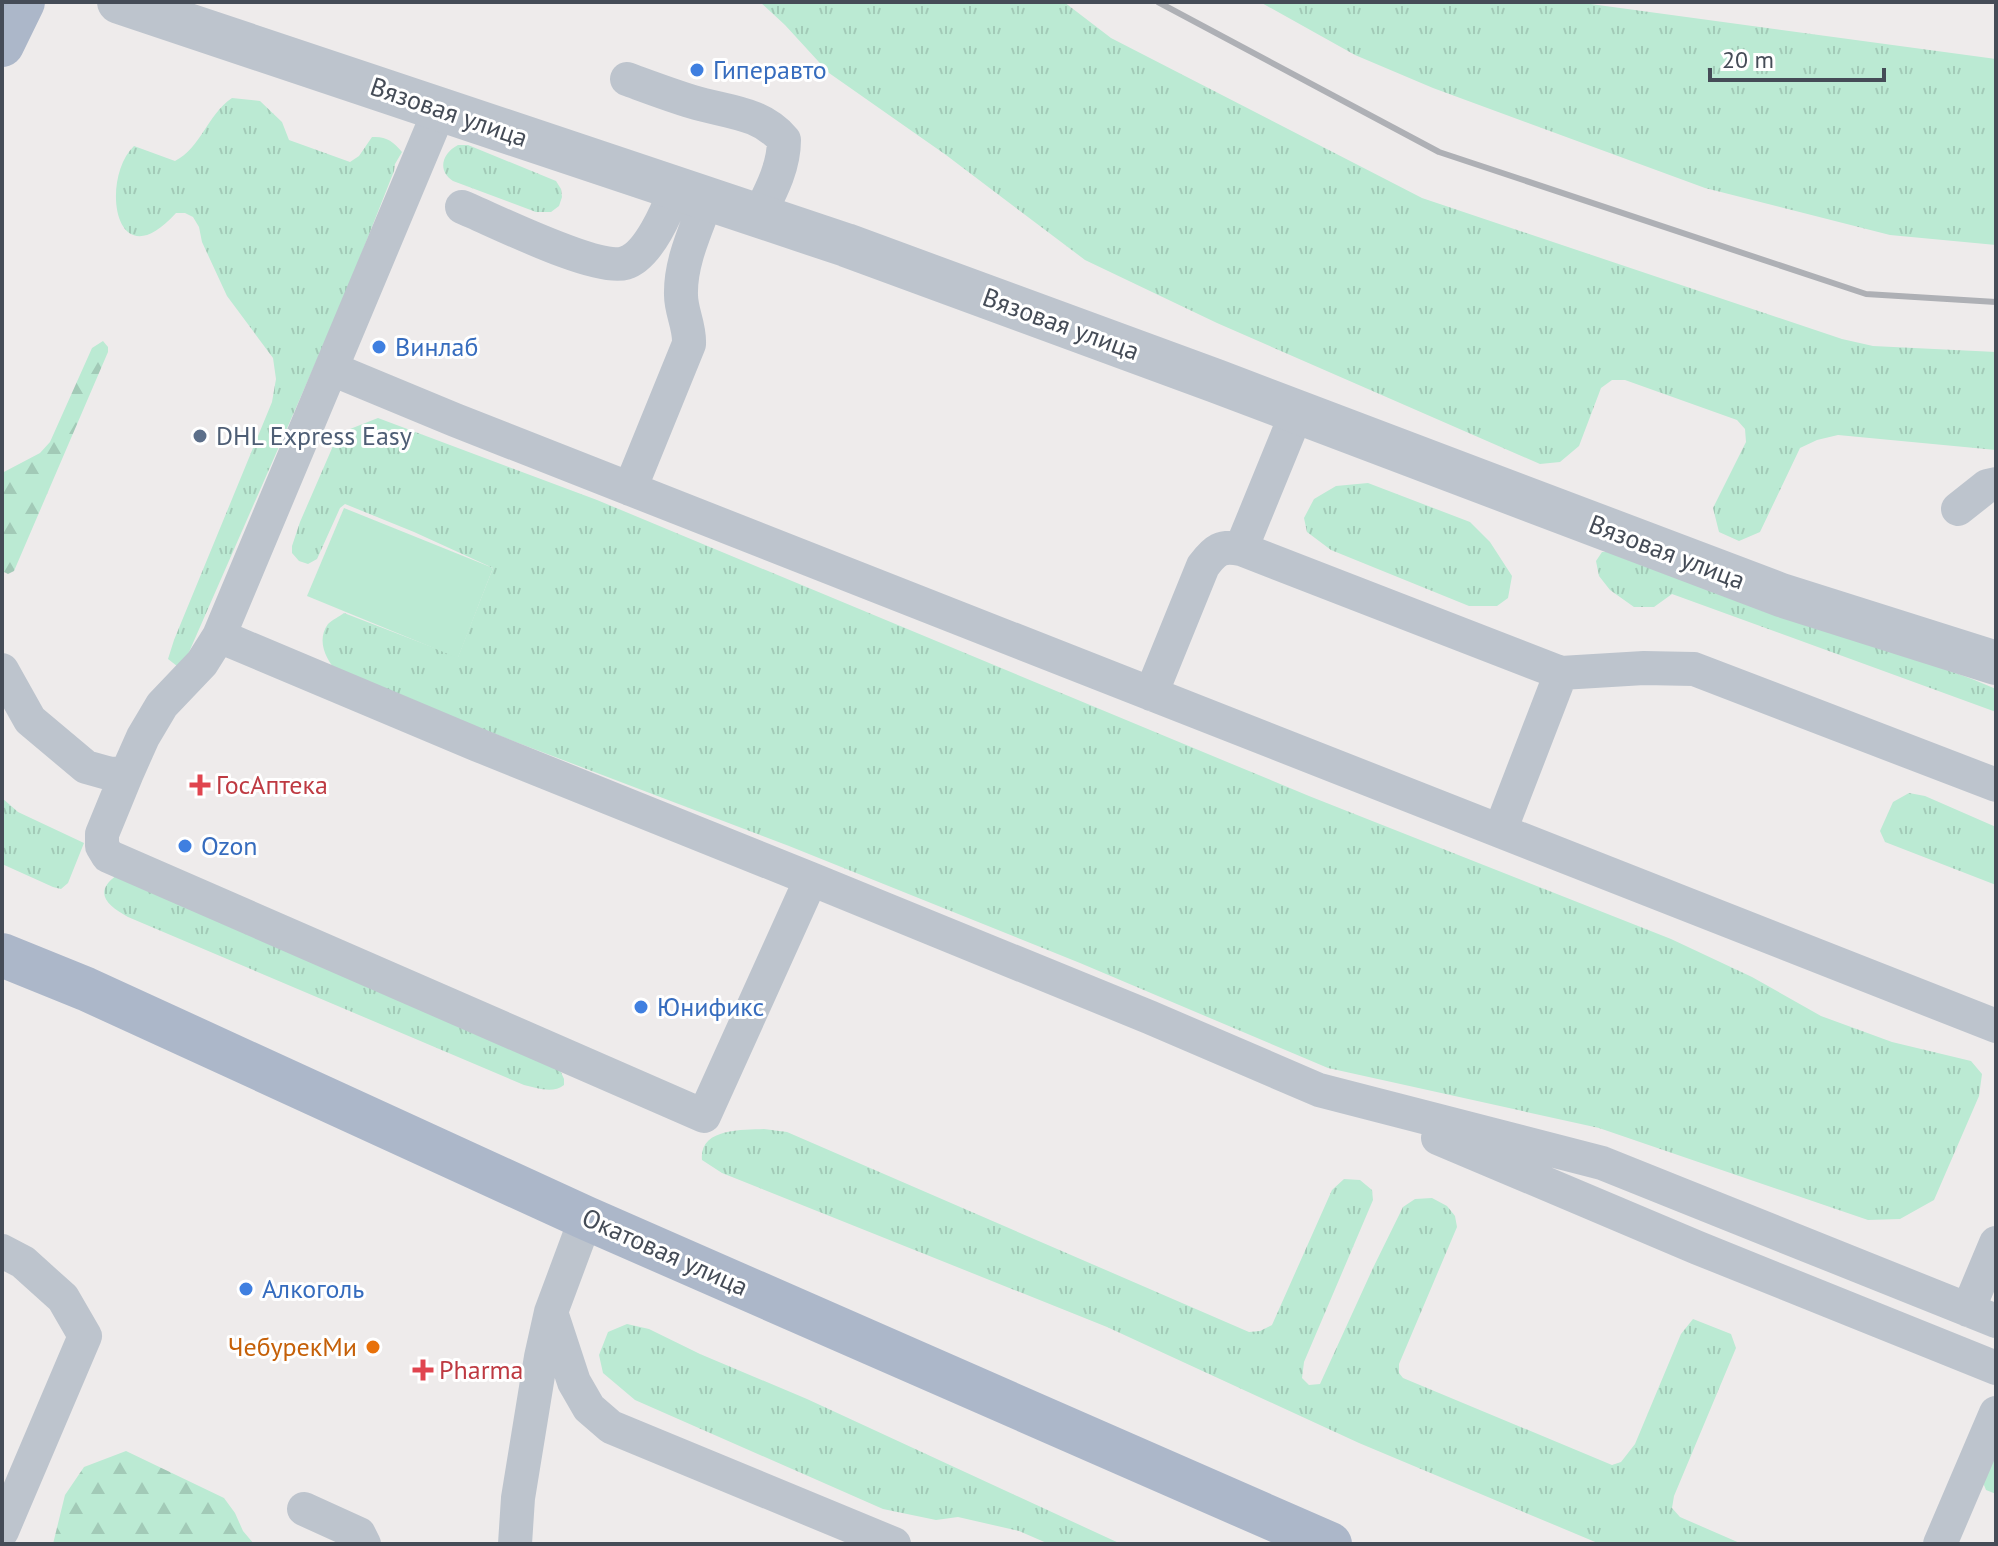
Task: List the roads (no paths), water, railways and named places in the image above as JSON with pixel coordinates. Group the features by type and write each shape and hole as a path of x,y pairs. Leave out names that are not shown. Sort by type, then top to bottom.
{"main road":[{"path":"2,45 23,2"},
{"name":"Окатовая улица","path":"2,955 86,989 586,1218 1330,1544"}],"street":[{"name":"Вязовая улица","path":"119,2 191,13 440,109 890,261 1781,595 1996,663"}],"lane":[{"path":"627,79 696,103 755,117 775,129 784,140 784,158 759,215"},
{"path":"440,109 219,636 202,663 162,705 143,737 102,834 102,846 108,856 704,1116 811,879"},
{"path":"462,207 584,259 611,265 626,263 639,255 666,215 692,193"},
{"path":"630,489 689,344 690,331 681,298 692,193"},
{"path":"332,369 1996,1026"},
{"path":"1241,549 1297,412"},
{"path":"1958,509 1987,486 1996,484"},
{"path":"1151,694 1203,566 1211,555 1229,547 1561,673 1644,668 1694,669 1996,785"},
{"path":"219,636 478,745 1149,1017 1698,1248 1996,1368"},
{"path":"2,670 30,720 86,767 111,774 127,773"},
{"path":"1500,831 1561,673"},
{"path":"1319,1090 1602,1163 1968,1310"},
{"path":"515,1544 518,1498 541,1357 551,1312 586,1218"},
{"path":"1923,1337 1968,1310 1996,1243"},
{"path":"2,1251 23,1262 63,1298 85,1336 2,1531"},
{"path":"551,1312 574,1382 589,1408 611,1427 894,1544"},
{"path":"1940,1544 1996,1413"},
{"path":"304,1509 359,1534 364,1544"}],"railway":[{"path":"1158,2 1439,152 1866,294 1996,302"}],"place":[{"name":"Гиперавто","path":"697,70"},
{"name":"Винлаб","path":"379,347"},
{"name":"DHL Express Easy","path":"200,436"},
{"name":"ГосАптека","path":"200,785"},
{"name":"Ozon","path":"185,846"},
{"name":"Юнификс","path":"641,1007"},
{"name":"Алкоголь","path":"246,1289"},
{"name":"ЧебурекМи","path":"373,1347"},
{"name":"Pharma","path":"423,1370"}]}
